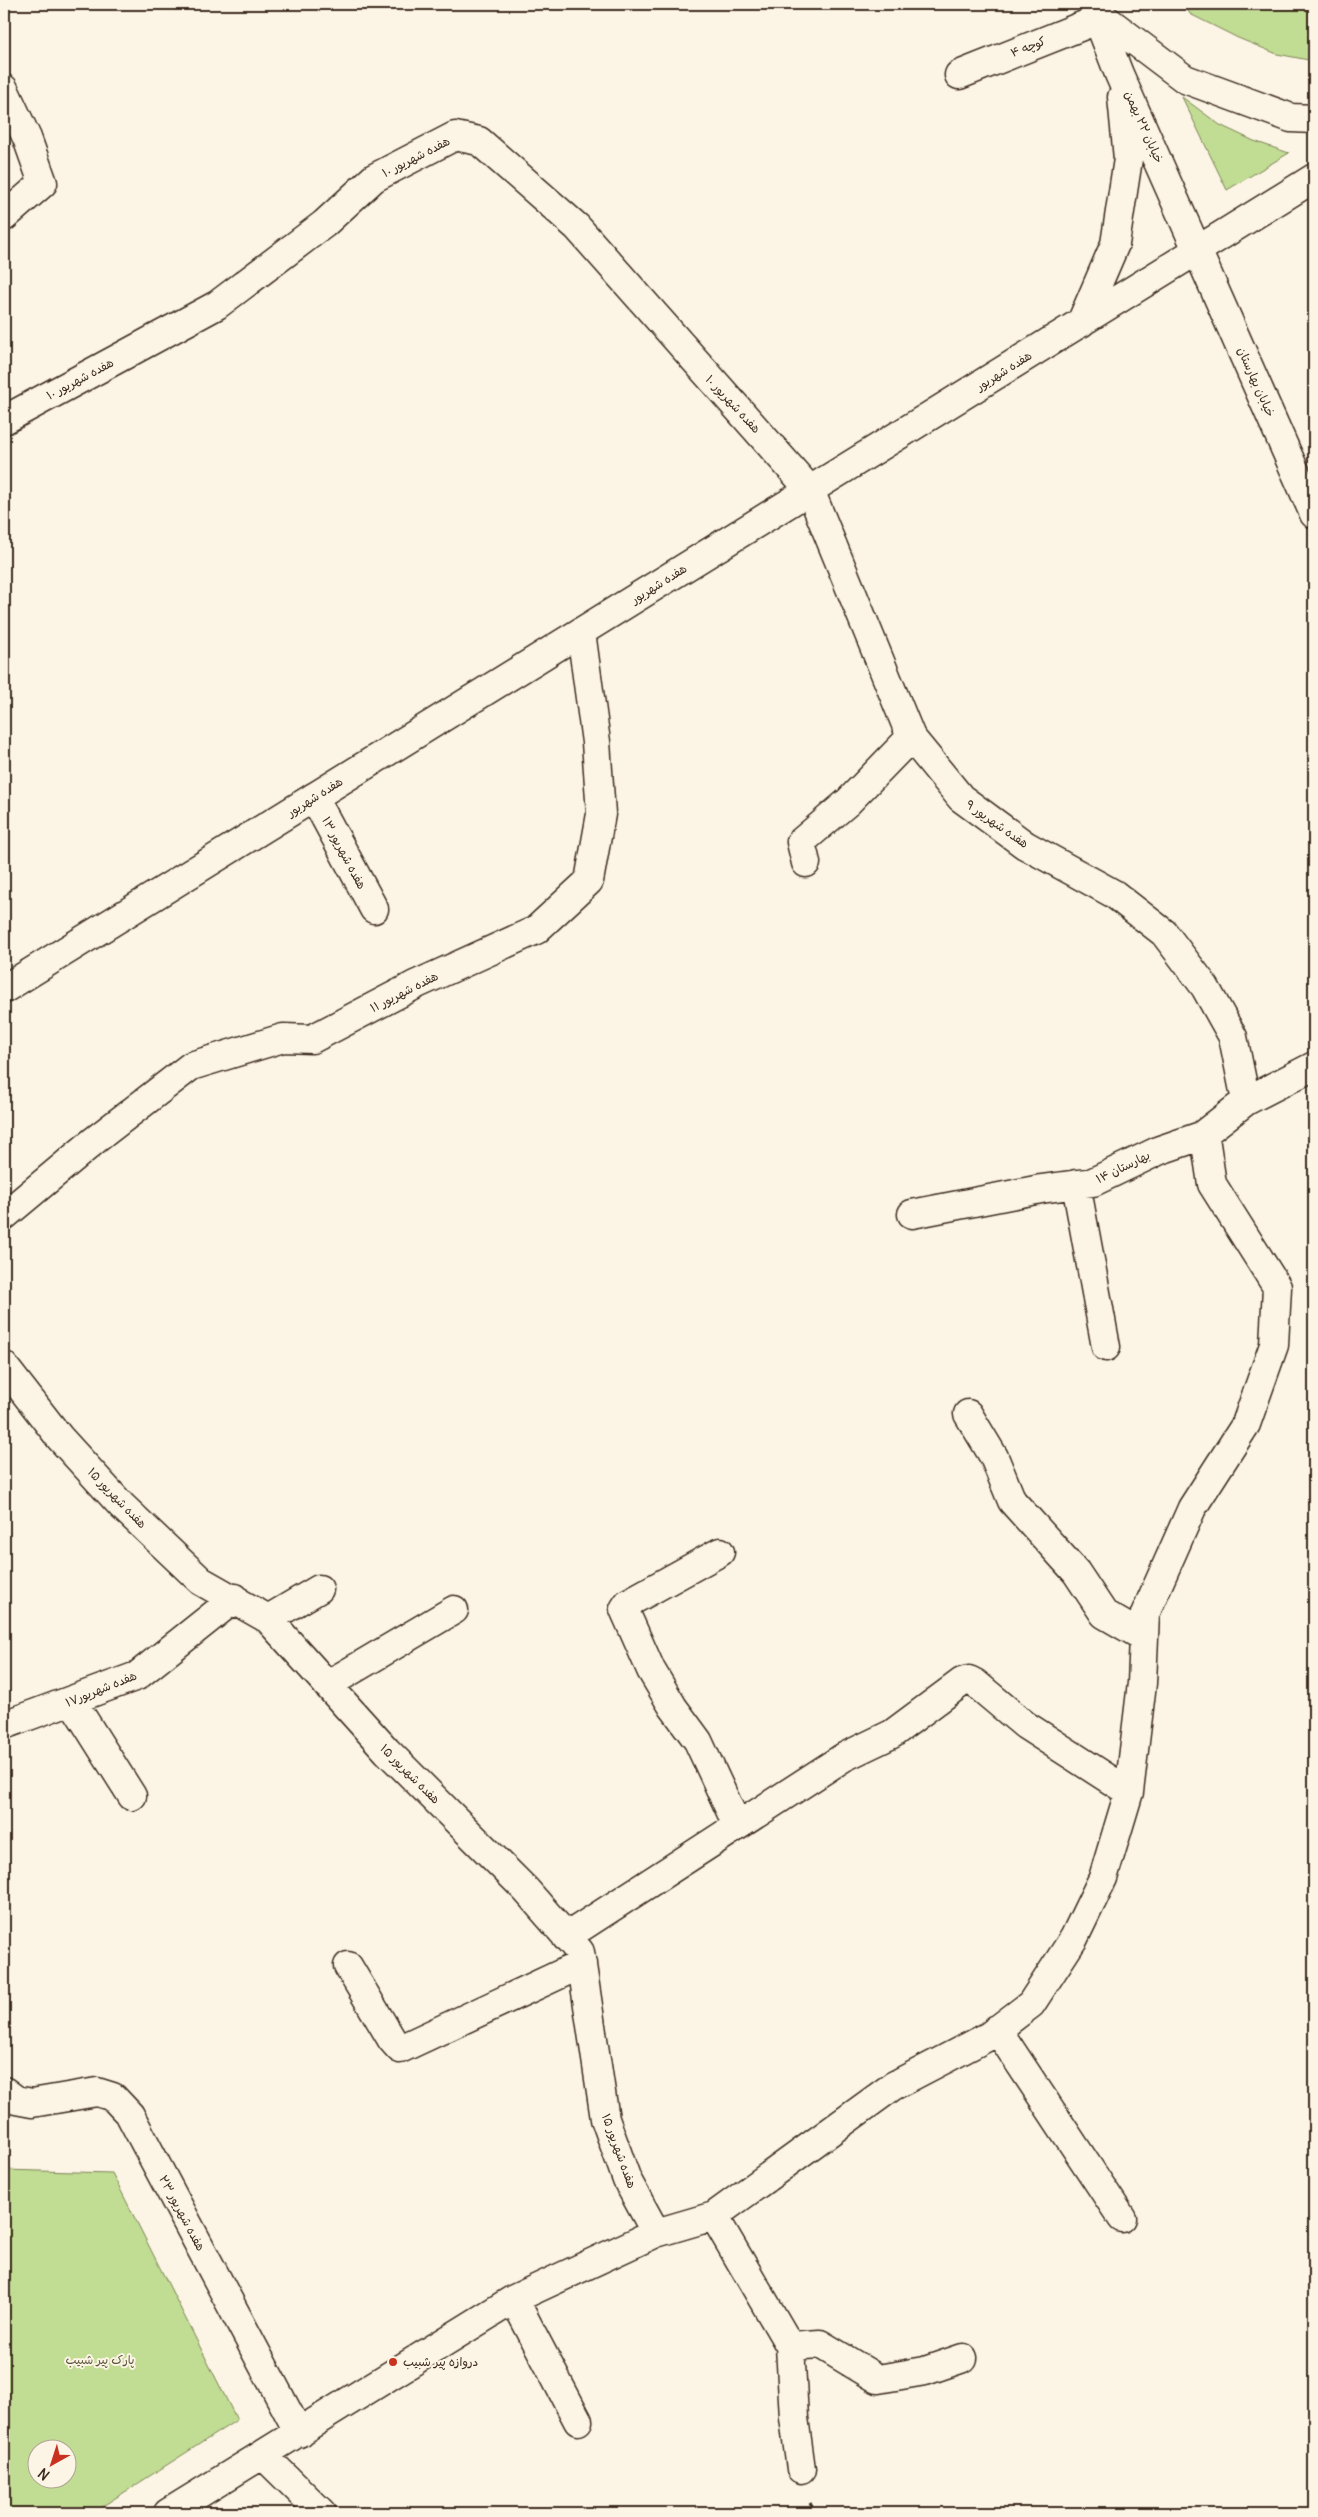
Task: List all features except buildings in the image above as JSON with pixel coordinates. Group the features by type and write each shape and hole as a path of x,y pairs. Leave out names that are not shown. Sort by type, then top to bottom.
{"street":[{"name":"خیابان ۲۲ بهمن","path":"1095,12 1119,74 1197,250"},
{"name":"کوچه ۴","path":"959,75 1095,12"},
{"path":"1095,12 1185,79 1290,118 1314,119"},
{"path":"1081,323 1115,244 1117,235 1128,159 1119,74"},
{"path":"4,89 27,138 43,183 4,217"},
{"name":"هفده شهریور ۱۰","path":"4,420 217,305 324,224 374,178 455,136 479,141 577,226 810,490"},
{"name":"هفده شهریور","path":"4,989 1314,178"},
{"name":"خیابان بهارستان","path":"1197,250 1314,514"},
{"name":"هفده شهریور ۹","path":"810,490 911,737 961,798 1025,845 1114,894 1164,934 1205,987 1232,1037 1246,1101"},
{"name":"هفده شهریور ۱۱","path":"4,1216 95,1140 191,1066 284,1038 312,1039 416,984 536,930 589,882 601,814 596,742 581,632"},
{"path":"806,863 801,842 848,802 911,737"},
{"name":"هفده شهریور ۱۳","path":"314,797 374,909"},
{"name":"بهارستان ۱۴","path":"912,1214 1093,1182 1160,1150 1201,1136 1246,1101 1314,1066"},
{"path":"168,2513 514,2299 656,2233 704,2219 893,2086 989,2036 1031,2004 1074,1938 1103,1878 1130,1792 1142,1683 1145,1614 1192,1508 1246,1424 1274,1345 1277,1287 1212,1184 1206,1144 1201,1136"},
{"path":"1076,1184 1106,1347"},
{"name":"هفده شهریور ۱۵","path":"4,1366 60,1438 122,1506 201,1581 235,1598 268,1618 387,1751 526,1890 580,1952 605,2119 627,2180 656,2233"},
{"path":"968,1414 994,1457 1012,1501 1076,1572 1104,1614 1144,1636"},
{"path":"720,1552 628,1603 624,1609 651,1670 673,1707 698,1741 737,1825"},
{"path":"268,1618 320,1589"},
{"name":"هفده شهریور۱۷","path":"4,1725 137,1676 235,1598"},
{"path":"327,1685 454,1610"},
{"path":"566,1937 844,1757 892,1734 962,1682 969,1680 1025,1725 1130,1792"},
{"path":"72,1701 132,1796"},
{"path":"348,1966 392,2040 400,2049 582,1964"},
{"path":"997,2029 1122,2218"},
{"name":"هفده شهریور ۲۳","path":"4,2091 16,2100 32,2103 97,2092 113,2097 130,2115 299,2433"},
{"path":"704,2219 790,2346 794,2418 801,2469"},
{"path":"514,2299 578,2421"},
{"path":"790,2346 820,2344 878,2379 925,2371 963,2358"},
{"path":"263,2455 322,2513"}],"green space":[{"path":"1184,4 1314,4 1314,61 1277,54 1238,38 1190,14"},
{"path":"1182,97 1220,125 1254,141 1289,153 1227,190"},
{"name":"پارک پیر شبیب","path":"4,2170 112,2173 237,2420 92,2513 4,2513"}],"place":[{"name":"دروازه پیر شبیب","path":"393,2362"}]}
